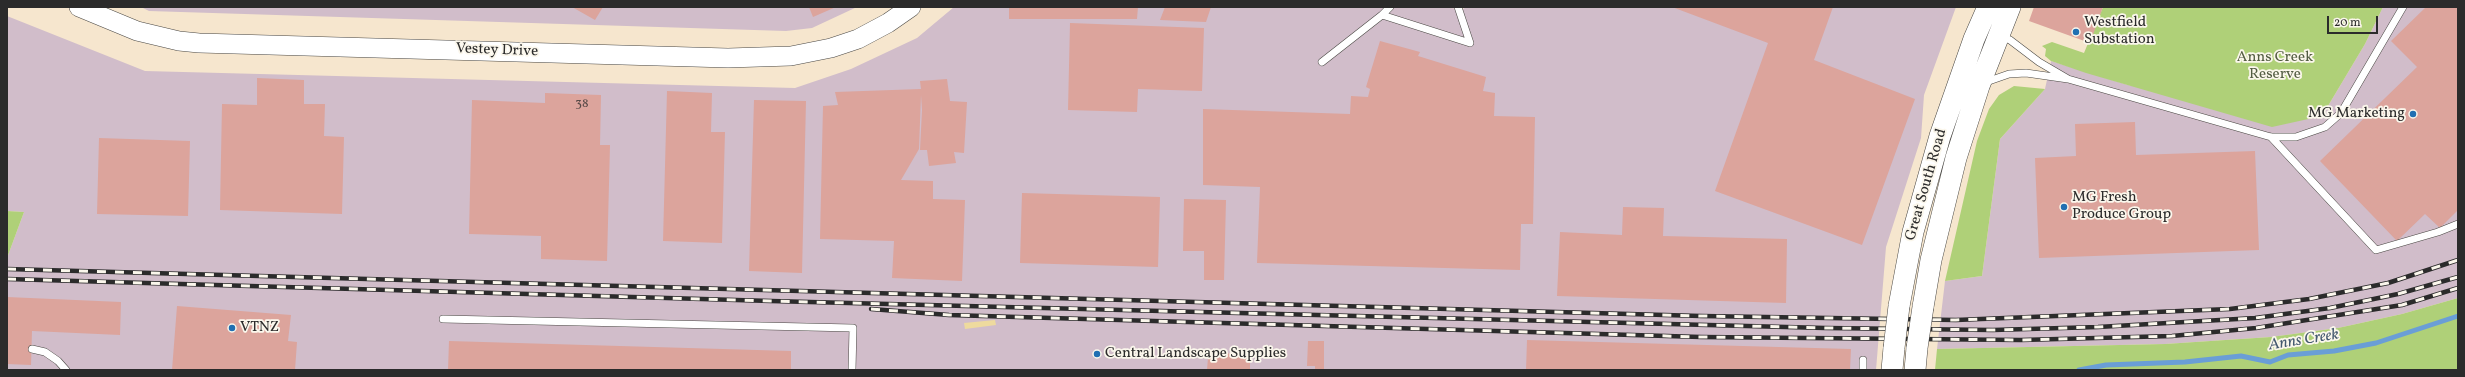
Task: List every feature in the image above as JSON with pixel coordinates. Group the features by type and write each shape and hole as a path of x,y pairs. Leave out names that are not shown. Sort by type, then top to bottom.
{"main road":[{"name":"Great South Road","path":"1915,370 1923,307 1947,193 1979,86 1989,31 1988,7"},
{"name":"Great South Road","path":"1892,370 1899,306 1913,232 1940,136 1989,31 2010,7"}],"street":[{"name":"Vestey Drive","path":"79,7 137,31 179,41 199,43 761,58 790,56 831,48 858,39 888,23 911,7"}],"lane":[{"path":"1322,62 1390,7"},
{"path":"1382,15 1470,43 1458,7"},
{"path":"1979,86 1997,76 2009,74 2026,73 2068,79 2271,137 2296,137 2325,126 2341,113 2403,7"},
{"path":"1989,31 2010,40 2039,62 2068,79"},
{"path":"2271,137 2376,250 2438,232 2458,224"},
{"path":"442,319 853,328 852,370"},
{"path":"32,349 45,352 58,360 66,370"},
{"path":"1863,360 1863,370"}],"shaded area":[{"path":"141,7 857,7 812,28 786,31 149,11"},
{"path":"954,7 1438,7 1463,9 1466,7 1956,7 1924,95 1921,138 1886,247 1876,370 7,370 7,258 24,212 7,211 7,16 145,71 795,88 851,69 917,38"},
{"path":"2383,7 2458,7 2458,298 2402,314 2338,328 2271,337 2165,344 1937,349 1945,281 1982,276 2000,139 2045,89 2051,61 2128,85 2322,116 2365,44"}],"green space":[{"name":"Anns Creek Reserve","path":"2103,7 2383,7 2365,44 2322,116 2272,127 2086,73 2051,61 2045,56 2046,49 2042,46 2052,42 2084,53"},
{"path":"2014,86 2045,89 2000,139 1982,276 1945,281 1977,141 1989,109 1999,95"},
{"path":"7,211 24,212 7,258"},
{"path":"2458,298 2458,370 1935,370 1937,349 2165,344 2271,337 2338,328 2402,314"}],"sand":[{"path":"995,320 996,325 965,329 964,323"}],"building":[{"path":"572,7 603,7 595,20"},
{"path":"809,7 836,7 813,17"},
{"path":"1009,7 1138,7 1137,19 1009,19"},
{"path":"1165,7 1211,7 1206,22 1160,20"},
{"path":"1672,7 1833,7 1814,60 1915,99 1862,245 1715,191 1768,43"},
{"name":"Westfield Substation","path":"2034,7 2103,7 2090,43 2029,21"},
{"name":"MG Marketing","path":"2426,7 2458,7 2458,210 2440,228 2425,214 2397,241 2320,161 2417,67 2391,41"},
{"path":"1070,23 1204,28 1202,91 1138,89 1137,112 1068,110"},
{"path":"1380,41 1420,52 1418,56 1486,77 1483,91 1495,93 1494,116 1535,117 1533,224 1521,224 1520,270 1257,263 1260,187 1203,185 1203,109 1350,114 1351,96 1368,97 1370,89 1366,87"},
{"path":"257,78 304,80 304,104 325,104 324,136 344,137 342,214 220,210 222,104 257,105"},
{"path":"947,79 950,101 967,102 964,153 954,152 956,163 929,166 927,150 920,150 922,110 921,95 919,149 901,180 933,181 933,199 965,200 962,281 892,278 894,241 820,239 823,106 838,105 835,92 921,89 920,81"},
{"path":"667,91 712,93 711,132 725,132 722,243 663,241"},
{"path":"545,93 601,95 600,145 610,145 607,261 541,259 541,236 469,234 472,100 545,103"},
{"path":"754,100 806,101 802,273 749,271"},
{"path":"2135,122 2136,155 2255,151 2259,250 2039,258 2035,158 2076,156 2075,124"},
{"path":"99,138 190,141 188,216 97,214"},
{"path":"1022,193 1160,197 1158,267 1020,263"},
{"path":"1184,199 1226,200 1224,280 1204,280 1204,251 1183,251"},
{"path":"1623,207 1664,208 1663,236 1787,239 1786,303 1557,296 1560,232 1622,235"},
{"path":"7,297 121,302 120,335 32,331 31,365 7,364"},
{"name":"VTNZ","path":"177,306 291,315 288,341 297,342 295,370 172,370"},
{"path":"1527,340 1851,349 1850,370 1526,370"},
{"path":"449,341 791,351 791,370 448,370"},
{"path":"1308,341 1324,341 1324,370 1315,370 1315,366 1307,366"},
{"path":"1211,353 1250,354 1250,370 1207,370 1208,358 1211,358"}],"waterway":[{"name":"Anns Creek","path":"2079,370 2106,365 2185,362 2241,356 2270,362 2288,355 2334,351 2376,343 2458,316"}],"railway":[{"path":"7,269 1701,316 1956,320 2230,309 2309,299 2388,283 2458,260"},
{"path":"7,279 771,301 1825,328 1993,330 2098,327 2255,318 2330,308 2398,294 2458,277"},
{"path":"871,309 949,315 1701,337 2021,340 2172,336 2256,328 2402,305 2458,288"}],"place":[{"name":"Westfield Substation","path":"2076,32"},
{"name":"MG Marketing","path":"2413,114"},
{"name":"MG Fresh Produce Group","path":"2064,207"},
{"name":"VTNZ","path":"232,328"},
{"name":"Central Landscape Supplies","path":"1097,354"}]}
